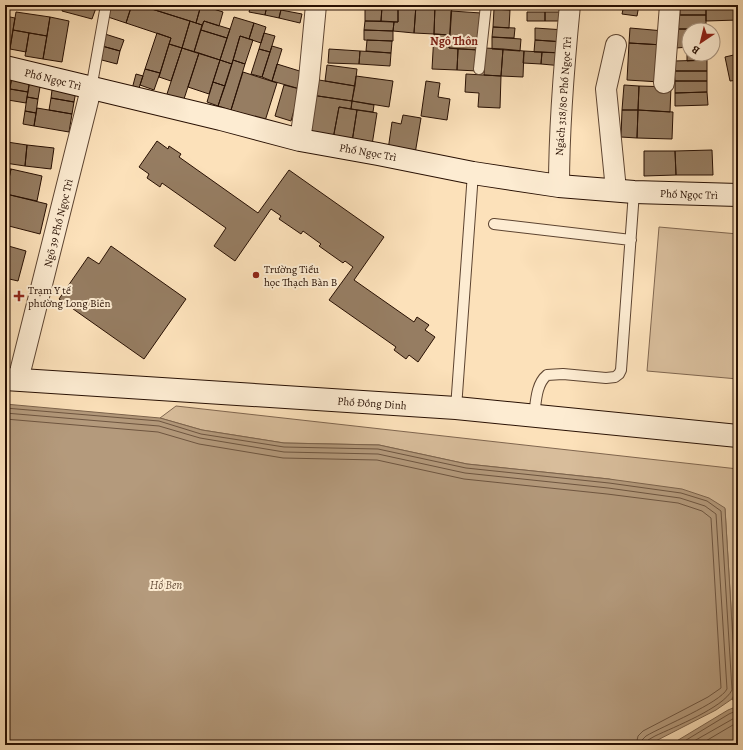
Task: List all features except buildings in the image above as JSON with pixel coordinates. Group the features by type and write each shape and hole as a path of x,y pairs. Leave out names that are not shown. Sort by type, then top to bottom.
{"street":[{"path":"300,140 309,79 316,5"},
{"name":"Ngách 318/80 Phố Ngọc Trì","path":"559,186 559,146 570,5"},
{"path":"664,83 670,5"},
{"path":"616,45 606,90 625,191"},
{"name":"Phố Ngọc Trì","path":"5,67 91,89 221,119 300,140 474,173 559,186 625,191 738,195"},
{"name":"Ngõ 39 Phố Ngọc Trì","path":"12,379 91,89"},
{"name":"Phố Đồng Dinh","path":"12,379 456,408 738,436"}],"lane":[{"path":"91,89 106,5"},
{"path":"479,69 486,5"},
{"path":"456,408 474,173"},
{"path":"534,416 536,398 541,381 547,375 563,374 606,378 615,377 621,370 631,240 625,191"},
{"path":"494,224 631,240"}],"shaded area":[{"path":"659,227 738,234 738,379 647,371"},
{"path":"176,406 738,469 738,706 732,699 736,691 725,509 609,479 467,464 379,445 284,443 202,430 160,418"}],"water":[{"name":"Hồ Ben","path":"5,404 160,418 202,430 284,443 379,445 467,464 609,479 682,489 709,498 725,508 736,691 732,699 716,710 648,745 5,745"},
{"path":"738,706 738,745 670,745 728,710"}],"place":[{"name":"Trường Tiểu học Thạch Bàn B","path":"256,275"},
{"name":"Trạm Y tế phường Long Biên","path":"19,296"}],"district":[{"name":"Ngô Thôn","path":"454,41"}]}
